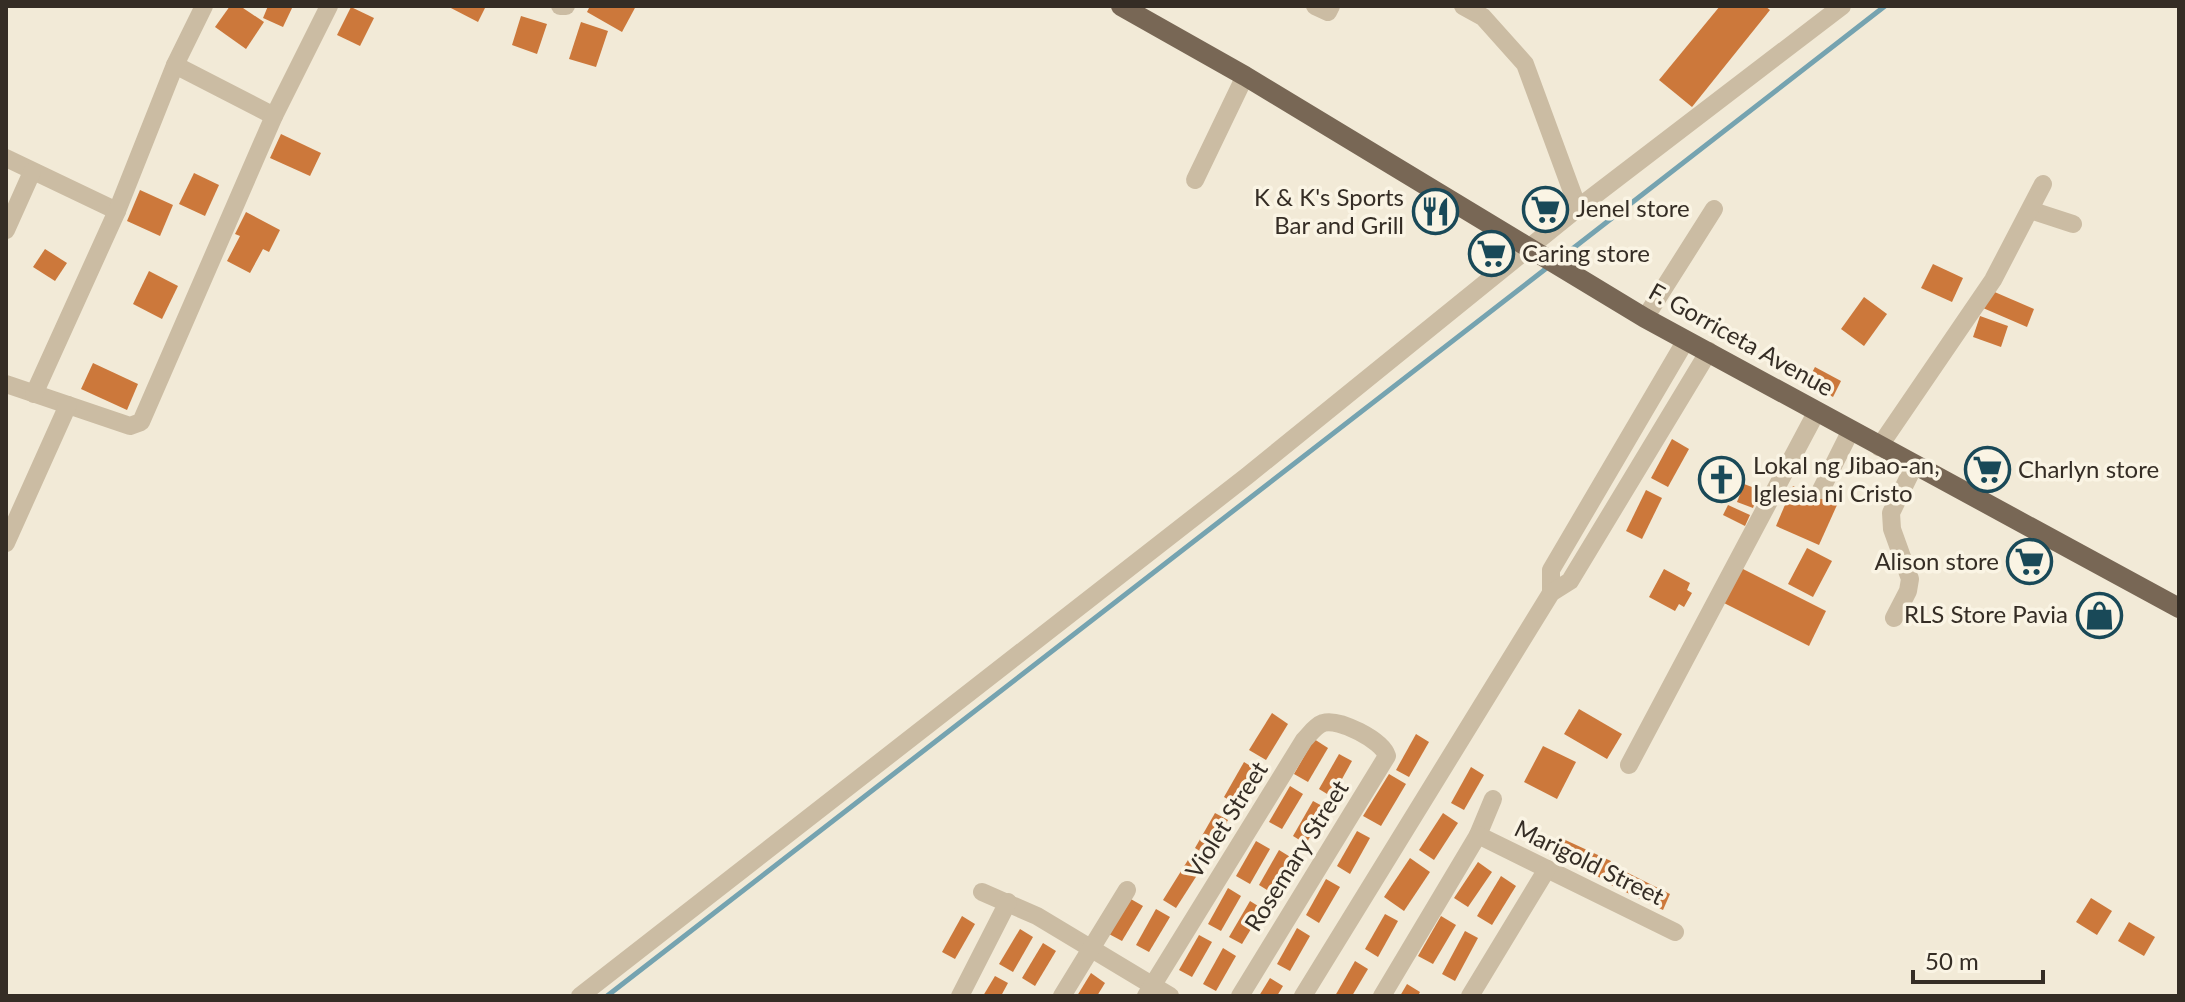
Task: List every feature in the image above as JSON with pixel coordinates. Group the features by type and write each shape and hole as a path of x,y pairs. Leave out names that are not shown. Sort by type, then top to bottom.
{"main road":[{"name":"F. Gorriceta Avenue","path":"1121,6 1245,76 1645,318 2179,608"}],"street":[{"path":"34,394 117,211 175,65 204,6"},
{"path":"6,384 130,426 141,422 274,116 329,6"},
{"path":"1315,6 1328,12 1331,6"},
{"path":"1463,6 1483,17 1525,64 1578,208"},
{"path":"580,996 1247,476 1578,208 1842,6"},
{"path":"175,65 274,116"},
{"path":"1195,180 1245,76"},
{"path":"6,158 117,211"},
{"path":"6,230 32,172"},
{"path":"1879,447 1993,280 2043,184"},
{"path":"1645,318 1714,209"},
{"path":"2030,210 2073,224"},
{"path":"1551,593 1551,570 1686,340"},
{"path":"1303,996 1551,593 1570,581 1709,351"},
{"path":"6,543 68,405"},
{"path":"1629,765 1817,411"},
{"path":"1821,490 1851,430"},
{"path":"1894,618 1908,591 1910,579 1892,529 1891,513 1914,466"},
{"name":"Violet Street","path":"1149,991 1313,730 1322,723 1336,721 1376,742"},
{"name":"Rosemary Street","path":"1240,996 1387,756 1376,742"},
{"path":"1478,835 1493,799"},
{"name":"Marigold Street","path":"1382,996 1478,835 1675,932"},
{"path":"1470,996 1547,869"},
{"path":"1062,996 1127,890"},
{"path":"982,892 1008,902 1091,949 1149,991 1170,996"},
{"path":"960,996 1008,902"}],"building":[{"path":"230,6 240,6 264,22 246,49 215,27"},
{"path":"268,6 293,6 283,27 263,18"},
{"path":"447,6 486,6 478,22"},
{"path":"590,6 636,6 622,32 587,12"},
{"path":"1720,6 1765,6 1770,10 1692,107 1659,80"},
{"path":"351,7 374,18 360,46 337,35"},
{"path":"521,16 547,24 537,54 512,45"},
{"path":"581,22 608,31 596,67 569,59"},
{"path":"281,134 321,153 310,176 270,158"},
{"path":"194,173 219,185 205,216 179,204"},
{"path":"140,190 173,205 160,236 127,221"},
{"path":"246,212 280,230 269,252 263,249 250,273 227,261 240,236 235,234"},
{"path":"45,249 67,263 55,281 33,267"},
{"path":"1933,264 1963,278 1952,302 1921,288"},
{"path":"149,271 178,286 162,319 133,304"},
{"path":"1990,290 2034,309 2027,327 1983,308"},
{"path":"1864,297 1887,314 1864,346 1841,329"},
{"path":"1980,316 2008,326 2001,347 1973,337"},
{"path":"93,363 138,384 127,410 81,389"},
{"path":"1815,367 1841,381 1833,397 1807,382"},
{"path":"1672,439 1689,449 1668,487 1651,478"},
{"name":"Lokal ng Jibao-an, Iglesia ni Cristo","path":"1720,459 1740,468 1724,502 1704,493"},
{"path":"1744,484 1760,490 1753,508 1737,502"},
{"path":"1793,486 1837,505 1819,545 1776,526"},
{"path":"1646,490 1662,498 1642,539 1626,531"},
{"path":"1728,505 1750,515 1745,526 1723,515"},
{"path":"1807,548 1832,561 1813,597 1788,584"},
{"path":"1741,568 1826,611 1809,646 1724,603"},
{"path":"1664,569 1690,583 1687,590 1692,593 1684,607 1679,604 1675,611 1649,597"},
{"path":"1579,709 1622,734 1607,759 1564,734"},
{"path":"1272,713 1288,724 1266,760 1249,750"},
{"path":"1416,734 1429,742 1409,777 1396,770"},
{"path":"1314,739 1328,748 1308,782 1294,774"},
{"path":"1543,746 1576,762 1557,799 1524,782"},
{"path":"1339,754 1352,761 1332,797 1319,789"},
{"path":"1244,762 1257,770 1237,805 1224,797"},
{"path":"1471,767 1484,775 1464,810 1451,803"},
{"path":"1389,774 1406,784 1381,826 1363,816"},
{"path":"1290,786 1303,794 1282,829 1269,822"},
{"path":"1313,801 1326,808 1306,844 1293,836"},
{"path":"1215,813 1228,820 1208,856 1195,848"},
{"path":"1443,813 1458,823 1434,860 1419,850"},
{"path":"1357,831 1370,838 1350,874 1337,866"},
{"path":"1561,838 1611,861 1603,879 1553,856"},
{"path":"1256,841 1270,849 1250,884 1236,876"},
{"path":"1279,850 1292,858 1272,893 1259,885"},
{"path":"1410,858 1430,872 1404,911 1384,897"},
{"path":"1188,860 1201,869 1176,908 1163,900"},
{"path":"1478,862 1492,872 1468,907 1454,898"},
{"path":"1618,868 1670,894 1663,910 1611,885"},
{"path":"1501,876 1516,886 1492,925 1477,916"},
{"path":"1326,879 1340,887 1319,923 1306,915"},
{"path":"1228,888 1241,896 1221,931 1208,924"},
{"path":"1129,898 1143,906 1122,941 1109,934"},
{"path":"2091,898 2112,911 2097,935 2076,922"},
{"path":"1250,901 1263,909 1242,944 1229,937"},
{"path":"1156,909 1170,917 1149,952 1136,945"},
{"path":"1385,914 1398,921 1378,957 1365,949"},
{"path":"962,916 975,924 955,959 942,952"},
{"path":"1441,916 1456,925 1433,964 1418,956"},
{"path":"2129,922 2155,937 2144,956 2118,941"},
{"path":"1297,928 1310,936 1290,971 1277,964"},
{"path":"1020,929 1033,937 1013,972 999,964"},
{"path":"1465,931 1478,938 1455,981 1442,974"},
{"path":"1199,935 1212,942 1192,977 1179,970"},
{"path":"1043,943 1056,951 1035,986 1022,978"},
{"path":"1223,948 1236,956 1216,991 1203,984"},
{"path":"1355,961 1368,969 1352,996 1335,996"},
{"path":"1091,973 1105,983 1097,996 1077,996"},
{"path":"995,976 1008,983 1001,996 983,996"},
{"path":"1270,978 1283,986 1277,996 1259,996"},
{"path":"1407,984 1420,992 1418,996 1400,996"}],"waterway":[{"path":"1558,260 1885,6"},
{"path":"607,996 1548,267"}],"place":[{"name":"Jenel store","path":"1545,209"},
{"name":"K & K's Sports Bar and Grill","path":"1435,212"},
{"name":"Caring store","path":"1491,254"},
{"name":"Charlyn store","path":"1987,470"},
{"name":"Lokal ng Jibao-an, Iglesia ni Cristo","path":"1722,480"},
{"name":"Alison store","path":"2030,562"},
{"name":"RLS Store Pavia","path":"2099,615"}]}
